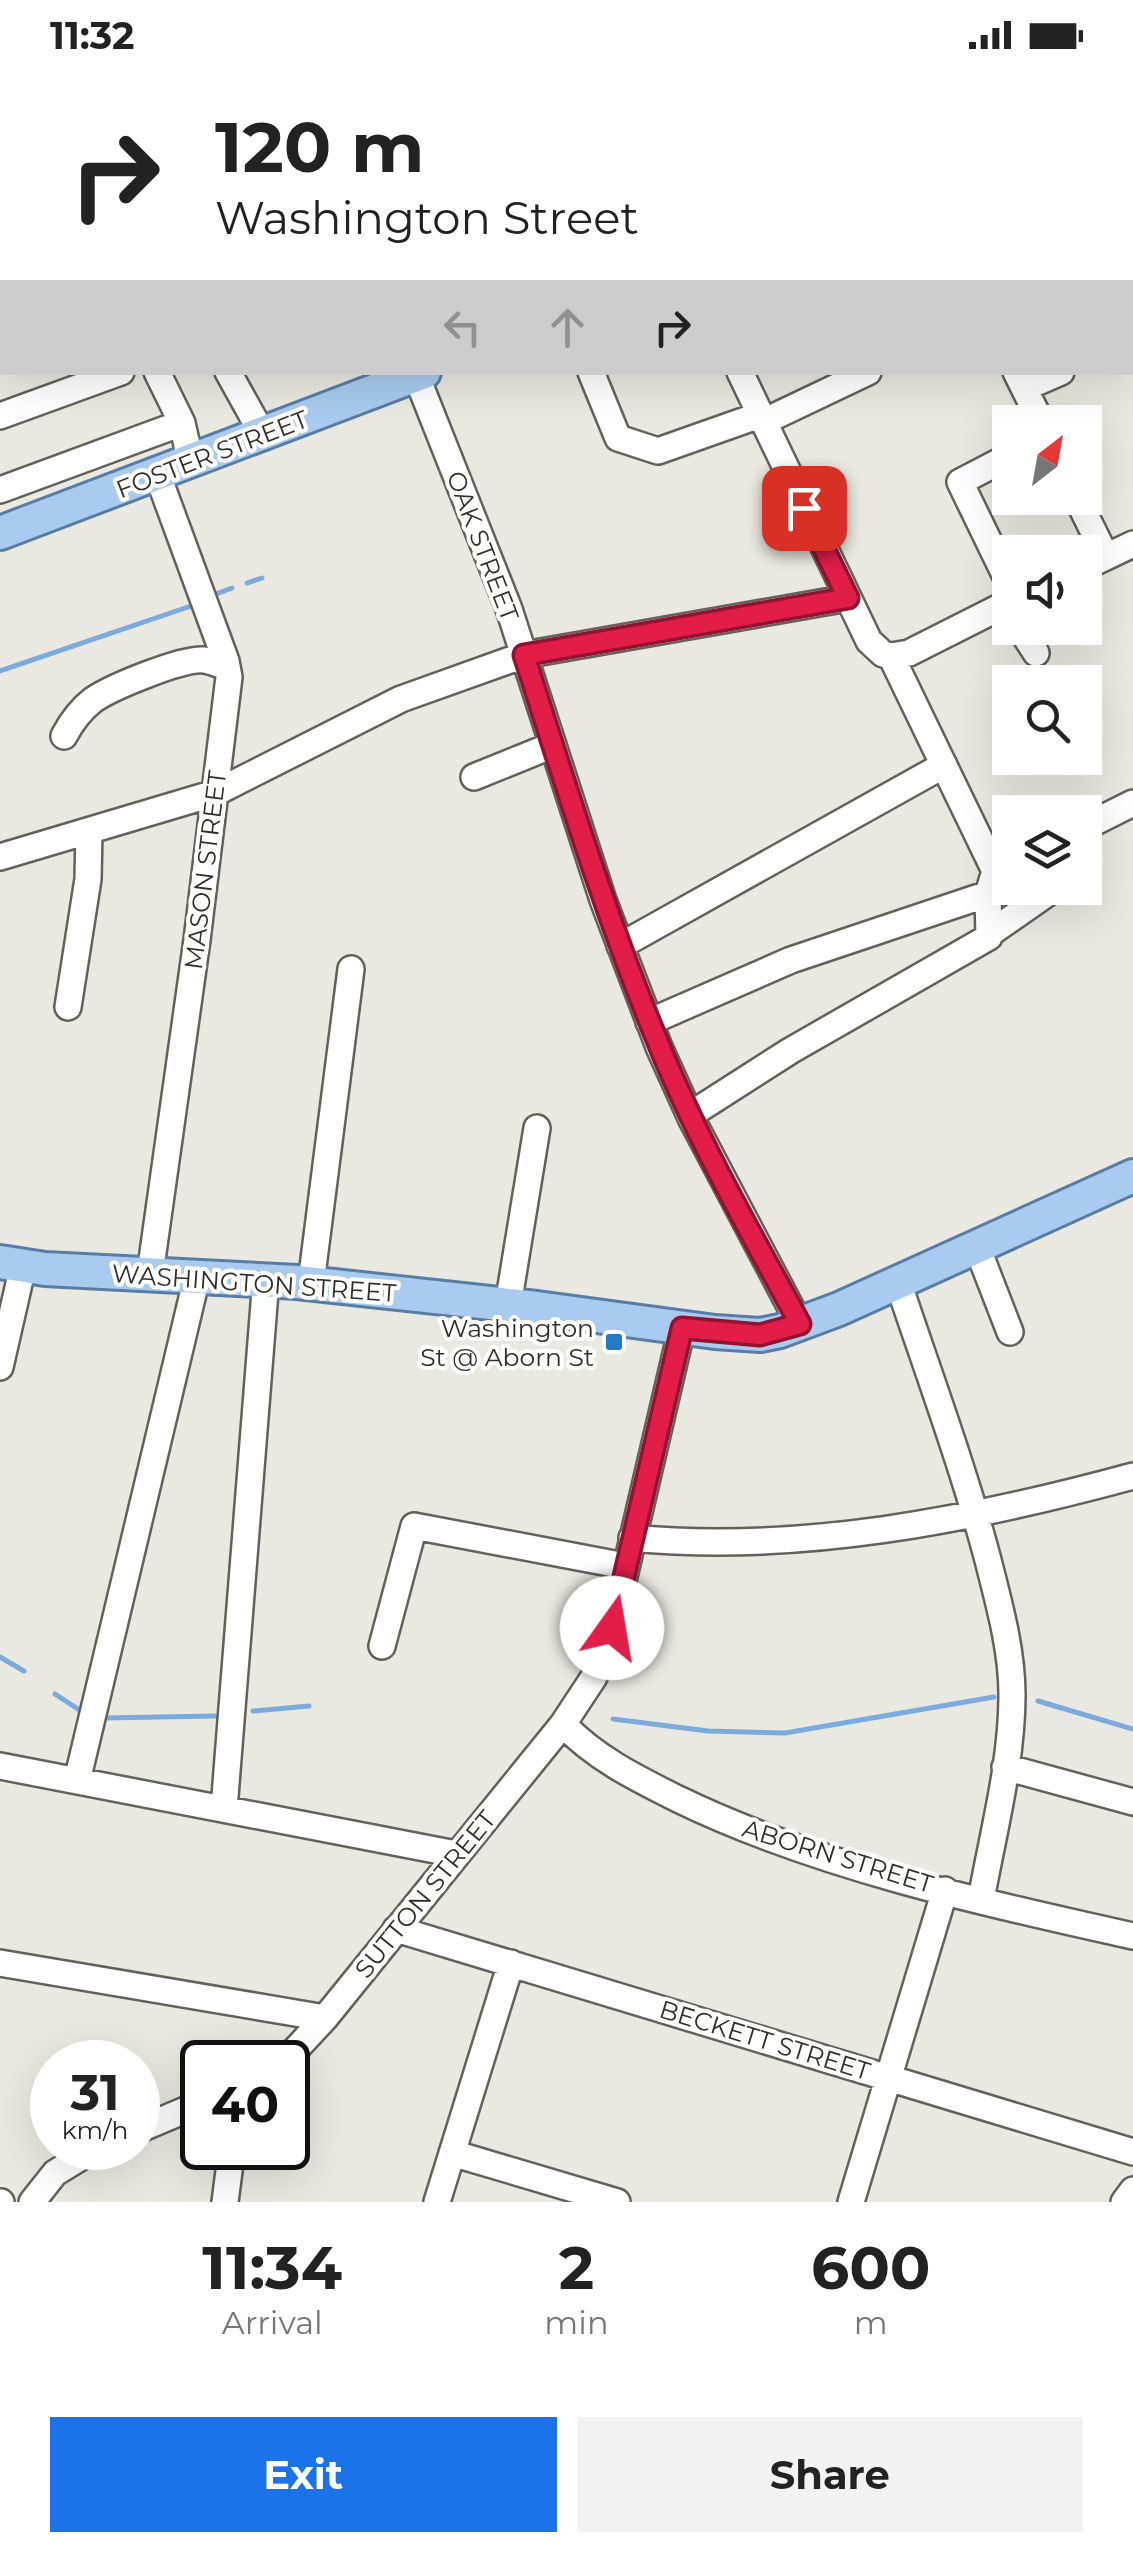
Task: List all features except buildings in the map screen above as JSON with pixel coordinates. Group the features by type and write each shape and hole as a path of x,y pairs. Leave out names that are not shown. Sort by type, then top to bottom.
{"main road":[{"name":"FOSTER STREET","path":"5,522 158,476 262,435 363,383 414,375"},
{"name":"WASHINGTON STREET","path":"12,1264 311,1283 760,1335 800,1324 1133,1176"}],"street":[{"path":"0,416 113,375"},
{"path":"158,375 182,422 190,463"},
{"path":"230,375 262,435"},
{"name":"OAK STREET","path":"420,375 509,608 620,946 650,1022 690,1115 800,1324"},
{"path":"591,375 618,438 658,451 761,418 861,375"},
{"path":"741,375 869,641 882,654 909,653 992,610"},
{"path":"1032,405 1020,380 1046,375"},
{"path":"0,490 182,422"},
{"path":"992,465 960,482 992,560"},
{"name":"MASON STREET","path":"150,1274 227,667 158,476"},
{"path":"1102,559 1133,544"},
{"path":"0,858 214,793 401,698 524,655 848,598"},
{"path":"1031,645 1036,653"},
{"path":"891,656 992,864"},
{"path":"64,736 74,718 96,697 131,682 203,660 227,667"},
{"path":"474,776 553,745"},
{"path":"620,946 944,765"},
{"path":"1102,818 1133,803"},
{"path":"68,1007 88,879 89,832"},
{"path":"650,1022 992,878"},
{"path":"989,934 994,905"},
{"path":"690,1115 1031,905"},
{"path":"311,1283 350,969"},
{"path":"508,1305 537,1128"},
{"path":"977,1247 1010,1332"},
{"path":"0,1367 12,1264"},
{"path":"77,1780 198,1277"},
{"path":"224,1809 266,1279"},
{"path":"898,1282 975,1512 1003,1620 1011,1676 1010,1735 981,1900"},
{"path":"563,1724 602,1658 682,1328"},
{"path":"632,1538 697,1542 796,1540 975,1512 1133,1476"},
{"path":"382,1646 414,1526 625,1566"},
{"name":"SUTTON STREET","path":"304,2040 563,1724"},
{"name":"ABORN STREET","path":"563,1724 580,1742 618,1767 729,1822 817,1855 1133,1936"},
{"path":"0,1766 456,1854"},
{"path":"1004,1767 1133,1802"},
{"path":"851,2202 945,1890"},
{"name":"BECKETT STREET","path":"396,1930 1133,2152"},
{"path":"0,1963 325,2018"},
{"path":"437,2202 511,1963"},
{"path":"452,2153 617,2202"},
{"path":"32,2202 60,2170"},
{"path":"225,2202 229,2170"},
{"path":"1124,2202 1133,2190"}],"waterway":[{"path":"247,583 262,578"},
{"path":"216,594 232,588"},
{"path":"0,671 191,606"},
{"path":"0,1657 24,1671"},
{"path":"55,1694 84,1713"},
{"path":"613,1719 708,1731 785,1733 994,1697"},
{"path":"1038,1701 1133,1729"},
{"path":"253,1711 309,1706"},
{"path":"102,1718 216,1716"}],"place":[{"name":"Washington St @ Aborn St","path":"614,1342"}],"route":[{"path":"612,1628 682,1328 760,1335 800,1324 692,1120 660,1047 603,900 524,655 848,598 804,508"}]}
